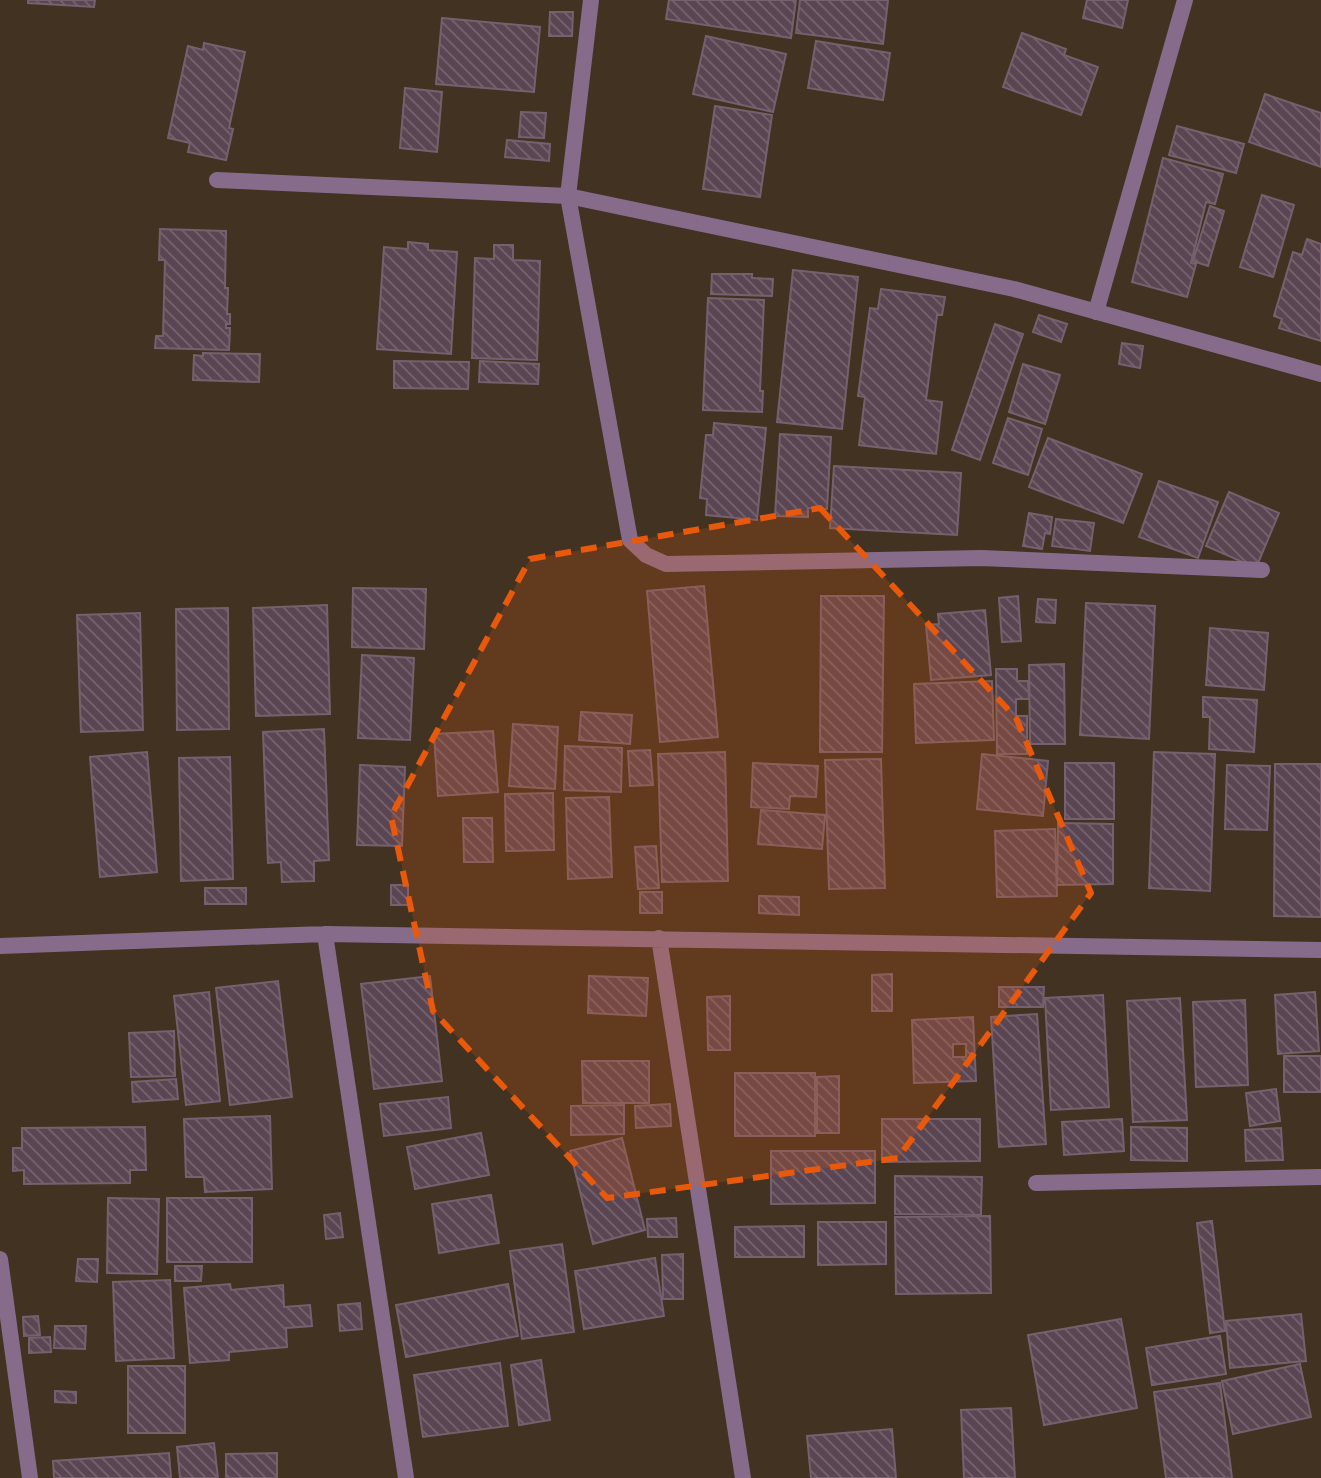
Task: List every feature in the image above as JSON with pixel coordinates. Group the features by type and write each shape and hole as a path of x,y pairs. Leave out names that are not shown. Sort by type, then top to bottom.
{"street":[{"path":"591,0 568,196 630,540 646,555 666,564 966,558 1262,570"},
{"path":"1096,312 1185,0"},
{"path":"217,180 568,196 1014,289 1321,374"},
{"path":"325,934 406,1478"},
{"path":"0,946 325,934 1321,950"},
{"path":"659,938 743,1478"},
{"path":"1036,1183 1321,1177"},
{"path":"0,1259 30,1478"}],"highlighted area":[{"path":"820,508 1016,718 1091,893 898,1158 607,1198 433,1011 391,816 530,559"}],"building":[{"path":"28,0 95,0 94,7 28,3"},
{"path":"669,0 796,0 791,38 666,19"},
{"path":"800,0 888,0 883,44 796,33"},
{"path":"1087,0 1128,0 1122,28 1083,18"},
{"path":"550,12 573,12 572,36 549,36"},
{"path":"442,18 540,27 534,92 436,84"},
{"path":"1022,33 1066,49 1064,55 1098,67 1081,115 1003,87"},
{"path":"706,36 786,54 773,112 693,94"},
{"path":"816,41 890,53 883,100 808,88"},
{"path":"204,43 245,52 229,128 233,129 226,160 188,152 190,143 168,138 188,46 203,50"},
{"path":"405,88 442,92 437,152 400,148"},
{"path":"1265,94 1321,113 1321,167 1249,142"},
{"path":"715,106 772,115 760,197 703,189"},
{"path":"521,112 546,113 544,138 519,137"},
{"path":"1177,126 1244,144 1236,173 1169,155"},
{"path":"507,140 550,144 549,161 505,157"},
{"path":"1163,158 1223,174 1215,204 1206,202 1191,263 1196,264 1187,297 1132,282"},
{"path":"1262,195 1294,205 1273,277 1240,267"},
{"path":"1210,206 1224,211 1208,266 1193,261"},
{"path":"160,229 226,231 225,288 228,288 227,314 230,314 230,324 226,324 226,328 230,328 229,350 155,348 156,336 163,336 165,260 159,260"},
{"path":"1307,239 1321,244 1321,341 1279,328 1282,319 1274,316 1293,252 1302,255"},
{"path":"408,242 428,244 428,250 457,252 451,354 377,349 384,247 408,249"},
{"path":"494,245 513,245 513,260 540,261 537,360 472,358 475,258 494,259"},
{"path":"793,270 858,277 842,429 777,422"},
{"path":"712,274 752,274 752,278 773,279 772,296 711,294"},
{"path":"881,289 945,297 942,315 937,315 926,400 942,402 936,454 859,445 865,397 858,396 870,308 878,309"},
{"path":"708,298 764,300 762,412 703,410"},
{"path":"1039,315 1067,324 1061,342 1033,332"},
{"path":"995,324 1023,334 980,460 952,450"},
{"path":"1122,343 1143,346 1140,368 1119,364"},
{"path":"203,353 260,354 259,382 193,380 194,355 203,356"},
{"path":"394,361 469,362 468,389 394,388"},
{"path":"480,361 539,364 538,384 479,382"},
{"path":"1023,364 1060,375 1045,424 1009,412"},
{"path":"1008,418 1042,429 1028,475 993,463"},
{"path":"714,423 766,428 757,520 706,515 707,499 700,498 706,435 713,435"},
{"path":"780,434 831,437 827,509 808,508 808,517 775,516"},
{"path":"1048,438 1142,474 1123,523 1029,487"},
{"path":"834,466 961,473 957,535 830,528"},
{"path":"1159,481 1218,502 1198,558 1139,537"},
{"path":"1229,492 1279,513 1256,568 1206,546"},
{"path":"1029,513 1052,517 1050,534 1045,533 1042,549 1023,546"},
{"path":"1056,519 1094,523 1090,551 1052,546"},
{"path":"704,586 718,737 660,742 647,591"},
{"path":"353,588 426,589 424,649 352,647"},
{"path":"821,596 884,596 882,752 820,752"},
{"path":"1018,596 1021,641 1002,642 999,598"},
{"path":"1038,599 1056,600 1055,623 1036,622"},
{"path":"1086,603 1155,606 1149,739 1080,735"},
{"path":"327,605 330,714 256,716 253,608"},
{"path":"228,608 229,729 177,730 176,609"},
{"path":"985,610 991,675 931,680 926,625 939,624 938,614"},
{"path":"140,613 143,730 81,732 77,615"},
{"path":"1210,628 1268,633 1264,690 1206,685"},
{"path":"362,655 414,658 410,740 358,738"},
{"path":"1064,664 1065,744 1030,744 1029,665"},
{"path":"996,669 1017,669 1017,681 1028,681 1029,699 1016,699 1016,716 1027,716 1027,754 997,754"},
{"path":"992,681 994,740 916,743 914,684"},
{"path":"1203,697 1257,700 1254,752 1209,749 1210,717 1203,717"},
{"path":"581,712 632,715 630,744 579,740"},
{"path":"513,724 558,727 555,789 509,786"},
{"path":"324,729 329,860 314,861 314,881 282,882 281,862 268,863 263,732"},
{"path":"493,731 498,792 438,796 434,734"},
{"path":"565,746 622,748 621,792 564,790"},
{"path":"650,750 653,785 630,786 628,751"},
{"path":"147,752 157,872 100,877 90,757"},
{"path":"725,752 728,881 662,882 658,754"},
{"path":"1154,752 1215,754 1210,891 1149,888"},
{"path":"982,754 1048,761 1043,816 977,809"},
{"path":"230,757 233,879 181,881 179,758"},
{"path":"881,759 885,888 829,889 825,760"},
{"path":"753,763 818,766 816,797 790,796 789,809 751,807"},
{"path":"1065,763 1114,763 1114,819 1065,819"},
{"path":"1275,764 1321,764 1321,917 1274,916"},
{"path":"360,765 405,767 402,846 357,845"},
{"path":"1227,765 1270,766 1267,830 1225,829"},
{"path":"553,793 554,850 506,851 505,794"},
{"path":"609,797 612,877 568,879 566,798"},
{"path":"761,810 825,815 822,849 758,844"},
{"path":"463,818 492,818 493,862 464,862"},
{"path":"1058,823 1113,824 1113,884 1057,885"},
{"path":"1055,829 1057,896 997,897 995,831"},
{"path":"656,846 659,888 638,889 635,847"},
{"path":"391,885 408,885 408,905 391,905"},
{"path":"205,888 246,888 246,904 205,904"},
{"path":"640,892 662,892 662,913 640,913"},
{"path":"759,896 799,897 799,915 759,913"},
{"path":"892,974 892,1011 872,1011 872,975"},
{"path":"430,976 442,1081 374,1089 361,984"},
{"path":"589,976 648,978 646,1016 588,1013"},
{"path":"278,981 292,1097 230,1105 216,988"},
{"path":"999,987 1044,987 1043,1007 999,1007"},
{"path":"209,992 220,1101 186,1105 174,996"},
{"path":"1315,992 1319,1051 1278,1054 1275,995"},
{"path":"1103,995 1109,1107 1051,1110 1045,998"},
{"path":"730,996 730,1050 708,1050 707,997"},
{"path":"1180,998 1187,1120 1133,1122 1127,1001"},
{"path":"1245,1000 1248,1085 1196,1087 1193,1002"},
{"path":"1037,1014 1046,1144 999,1147 991,1017"},
{"path":"973,1017 976,1081 914,1083 912,1020","holes":["953,1044 966,1044 966,1057 953,1057"]},
{"path":"174,1031 175,1076 131,1077 129,1033"},
{"path":"1284,1056 1321,1056 1321,1092 1284,1092"},
{"path":"582,1061 649,1061 649,1103 583,1103"},
{"path":"735,1073 815,1073 815,1136 735,1136"},
{"path":"839,1076 839,1133 817,1133 817,1077"},
{"path":"176,1079 178,1099 133,1102 132,1082"},
{"path":"1276,1089 1280,1121 1250,1126 1246,1093"},
{"path":"448,1097 451,1128 384,1136 380,1104"},
{"path":"670,1104 671,1126 636,1128 635,1106"},
{"path":"624,1105 624,1134 571,1135 571,1106"},
{"path":"270,1116 272,1189 205,1192 204,1177 186,1177 184,1119"},
{"path":"882,1119 980,1119 980,1161 882,1162"},
{"path":"1122,1119 1124,1151 1064,1155 1062,1122"},
{"path":"145,1127 146,1170 130,1170 130,1183 24,1184 24,1170 13,1171 13,1148 22,1148 22,1128"},
{"path":"1131,1127 1187,1128 1187,1161 1131,1160"},
{"path":"1281,1128 1283,1160 1246,1161 1245,1130"},
{"path":"481,1133 489,1175 415,1189 407,1147"},
{"path":"622,1138 645,1230 593,1244 570,1151"},
{"path":"771,1151 875,1151 875,1203 771,1204"},
{"path":"895,1176 982,1177 981,1215 895,1214"},
{"path":"491,1195 499,1243 439,1253 432,1204"},
{"path":"108,1198 159,1199 157,1274 107,1273"},
{"path":"167,1198 252,1198 252,1262 167,1262"},
{"path":"340,1213 343,1237 326,1239 324,1215"},
{"path":"990,1216 991,1293 896,1294 895,1217"},
{"path":"676,1218 677,1237 648,1237 647,1219"},
{"path":"1212,1221 1225,1331 1210,1333 1197,1223"},
{"path":"818,1222 886,1222 886,1264 818,1265"},
{"path":"804,1226 804,1257 735,1257 735,1227"},
{"path":"562,1244 574,1332 522,1339 510,1251"},
{"path":"683,1254 683,1299 663,1299 662,1255"},
{"path":"655,1258 664,1316 584,1329 575,1271"},
{"path":"78,1259 98,1259 97,1282 76,1281"},
{"path":"175,1266 202,1266 201,1281 175,1281"},
{"path":"170,1280 174,1358 116,1361 113,1282"},
{"path":"230,1284 231,1290 283,1285 284,1307 310,1305 312,1326 286,1328 287,1347 229,1352 229,1360 190,1363 184,1288"},
{"path":"508,1284 518,1336 406,1357 396,1305"},
{"path":"360,1303 362,1329 340,1331 338,1305"},
{"path":"1301,1314 1306,1361 1230,1368 1226,1321"},
{"path":"38,1316 40,1335 24,1336 23,1317"},
{"path":"1121,1319 1137,1408 1044,1425 1028,1335"},
{"path":"55,1326 86,1326 85,1349 54,1348"},
{"path":"1220,1336 1226,1374 1152,1385 1146,1348"},
{"path":"50,1337 51,1352 29,1353 29,1338"},
{"path":"541,1360 550,1420 519,1425 511,1365"},
{"path":"500,1363 508,1426 423,1437 414,1375"},
{"path":"1300,1364 1311,1417 1233,1434 1222,1381"},
{"path":"128,1366 185,1366 185,1433 128,1433"},
{"path":"1220,1383 1232,1478 1166,1478 1154,1392"},
{"path":"55,1391 76,1392 76,1403 55,1402"},
{"path":"1011,1408 1015,1478 964,1478 961,1410"},
{"path":"892,1429 896,1478 811,1478 807,1436"},
{"path":"214,1443 218,1478 180,1478 177,1447"},
{"path":"169,1453 171,1478 54,1478 53,1461"},
{"path":"277,1453 277,1478 226,1478 226,1454"}]}
